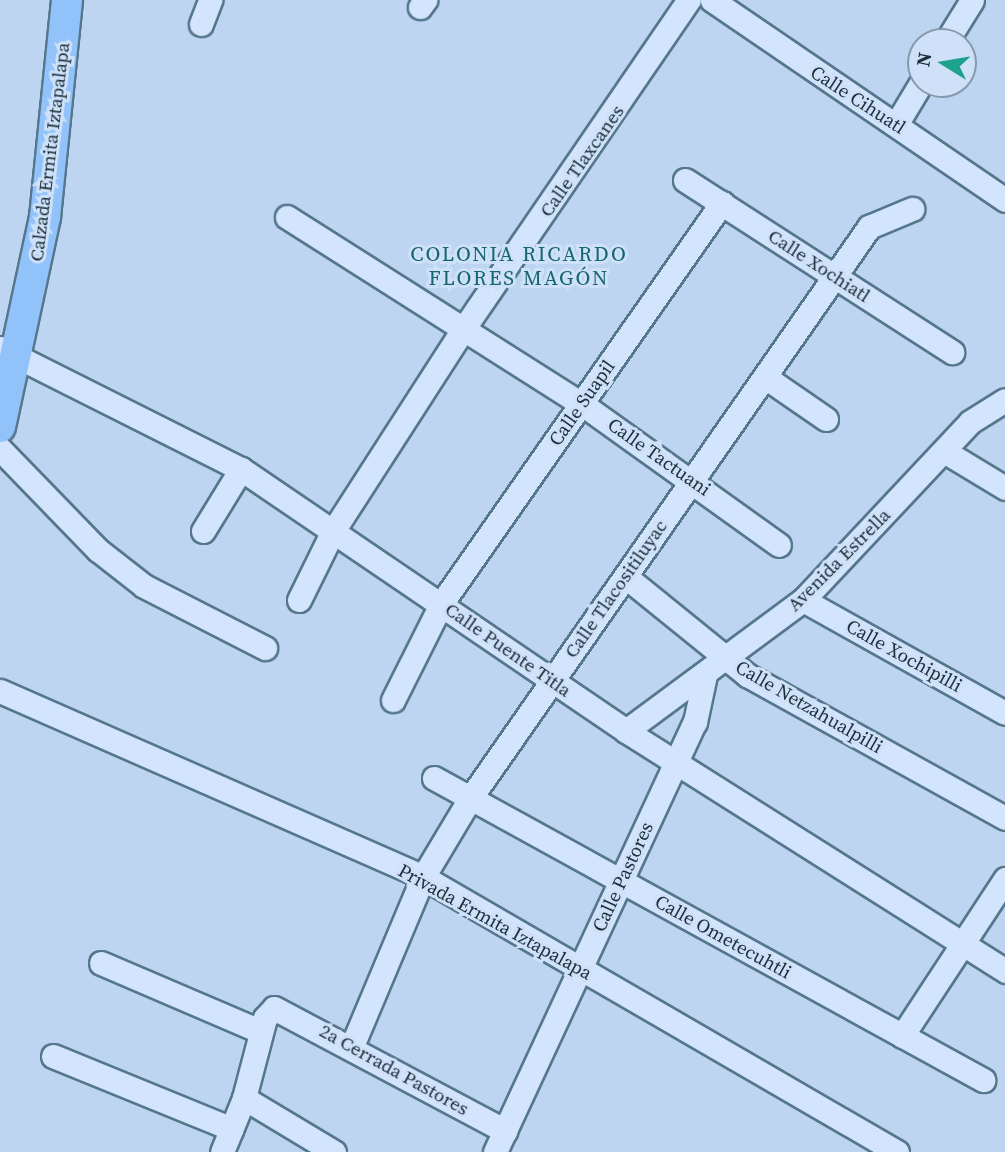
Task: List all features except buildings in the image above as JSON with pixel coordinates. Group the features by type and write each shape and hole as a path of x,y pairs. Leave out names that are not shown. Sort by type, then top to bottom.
{"main road":[{"name":"Calzada Ermita Iztapalapa","path":"0,427 9,353 45,217 66,0"}],"street":[{"path":"201,24 210,0"},
{"name":"Calle Tlaxcanes","path":"299,600 333,531 464,328 690,0"},
{"name":"Calle Cihuatl","path":"712,0 833,85 897,123 1005,200"},
{"path":"955,28 972,0"},
{"path":"897,123 912,98"},
{"name":"Calle Xochiatl","path":"685,180 952,352"},
{"name":"Calle Suapil","path":"393,700 441,604 722,202"},
{"name":"Calle Tlacositiluyac","path":"352,1046 423,877 469,800 869,227 912,209"},
{"name":"Calle Tactuani","path":"287,217 582,404 692,479 779,545"},
{"name":"Calle Puente Titla","path":"9,353 241,469 626,731 1005,971"},
{"path":"765,377 826,419"},
{"name":"Avenida Estrella","path":"626,731 728,659 803,600 970,422 1005,400"},
{"path":"0,449 98,551 144,586 265,648"},
{"path":"944,451 1005,488"},
{"path":"203,530 241,469"},
{"name":"Calle Netzahualpilli","path":"626,577 747,675 1005,818"},
{"name":"Calle Xochipilli","path":"803,600 1005,713"},
{"name":"Calle Pastores","path":"503,1145 579,969 695,722 705,675"},
{"name":"Privada Ermita Iztapalapa","path":"0,691 423,877 897,1152"},
{"name":"Calle Ometecuhtli","path":"434,778 469,800 983,1080"},
{"path":"902,1036 1005,879"},
{"path":"101,963 260,1031 244,1098 222,1152"},
{"name":"2a Cerrada Pastores","path":"260,1031 265,1018 274,1009 283,1009 352,1046 503,1145"},
{"path":"53,1056 232,1129"},
{"path":"244,1098 334,1152"}],"district":[{"name":"COLONIA RICARDO FLORES MAGÓN","path":"519,266"}]}
